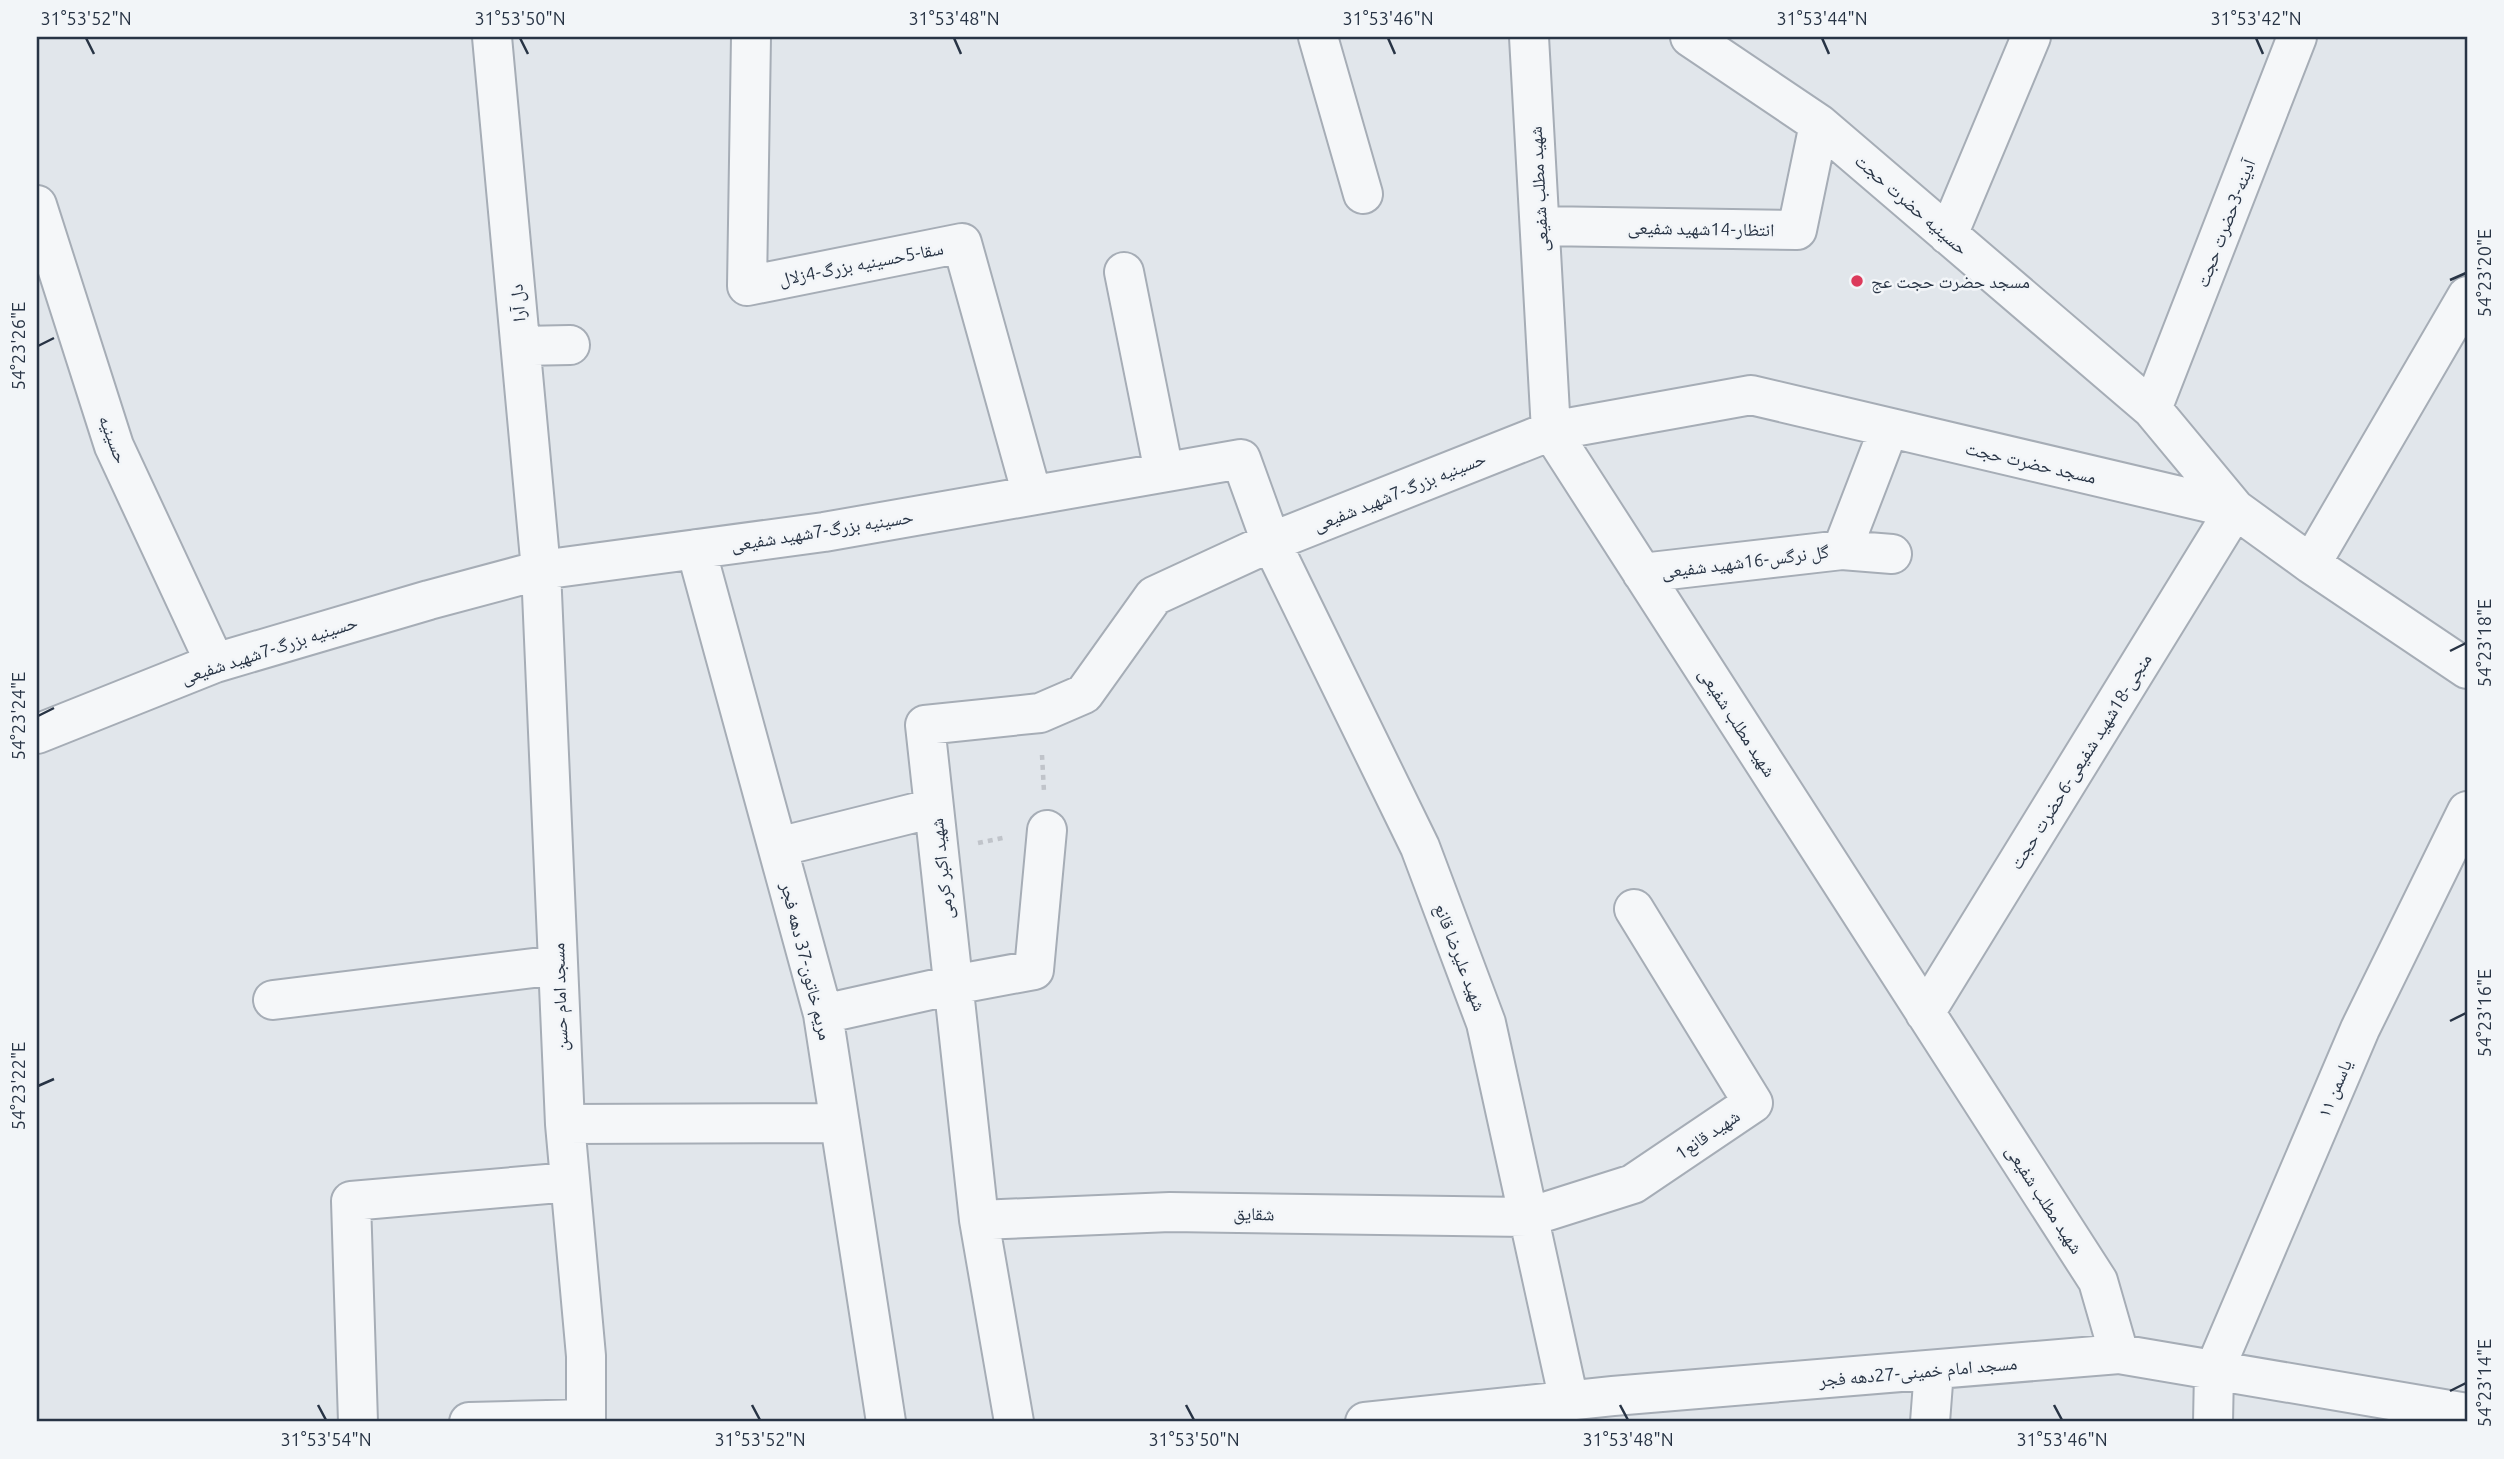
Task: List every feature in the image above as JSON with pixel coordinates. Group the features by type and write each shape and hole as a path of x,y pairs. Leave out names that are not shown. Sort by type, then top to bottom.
{"street":[{"name":"دل آرا","path":"492,37 541,570"},
{"name":"سقا-5حسینیه بزرگ-4زلال","path":"751,37 747,286 962,243 1032,495"},
{"path":"1318,37 1363,194"},
{"name":"شهید مطلب شفیعی","path":"1529,37 1551,431 2098,1281 2119,1354"},
{"name":"حسینیه حضرت حجت","path":"1690,37 1819,124 2152,409 2235,509"},
{"path":"1948,235 2031,37"},
{"name":"آدینه-3حضرت حجت","path":"2152,409 2297,37"},
{"name":"انتظار-14شهید شفیعی","path":"1540,226 1797,230 1819,124"},
{"name":"حسینیه","path":"37,205 114,446 215,663"},
{"path":"1124,272 1164,472"},
{"path":"2311,564 2467,296"},
{"path":"521,346 570,345"},
{"name":"مسجد حضرت حجت","path":"1551,431 1751,395 2235,509 2311,564 2467,669"},
{"name":"گل نرگس-16شهید شفیعی","path":"1643,573 1842,550 1889,428"},
{"name":"حسینیه بزرگ-7شهید شفیعی","path":"37,734 215,663 541,570 824,531 1241,459 1271,542 1551,431"},
{"name":"منجی-18شهید شفیعی-6حضرت حجت","path":"1925,1013 2235,509"},
{"name":"شهید اکبر کرمی","path":"1013,1422 979,1220 925,725 1040,713 1084,694 1154,596 1271,542"},
{"name":"شهید علیرضا قانع","path":"1271,542 1420,847 1486,1023 1570,1401"},
{"name":"مریم خاتون-37 دهه فجر","path":"695,549 823,1014 886,1422"},
{"path":"1842,550 1892,554"},
{"name":"مسجد امام حسن","path":"541,570 565,1124 586,1356 586,1421"},
{"path":"778,847 934,808"},
{"name":"یاسمن ۱۱","path":"2214,1371 2360,1029 2467,811"},
{"path":"823,1014 1034,970 1047,830"},
{"name":"1شهید قانع","path":"1529,1217 1633,1184 1753,1103 1634,909"},
{"path":"272,1000 558,965"},
{"path":"565,1124 840,1124"},
{"path":"358,1422 351,1201 570,1182"},
{"name":"شقایق","path":"979,1220 1170,1212 1529,1217"},
{"name":"مسجد امام خمینی-27دهه فجر","path":"1365,1422 1570,1401 1612,1409 1934,1370 2119,1354 2467,1413"},
{"path":"1930,1422 1934,1370"},
{"path":"2213,1422 2214,1371"},
{"path":"469,1422 586,1421"}],"path":[{"path":"939,850 1047,830 1040,713"}],"place":[{"name":"مسجد حضرت حجت عج","path":"1857,281"}]}
